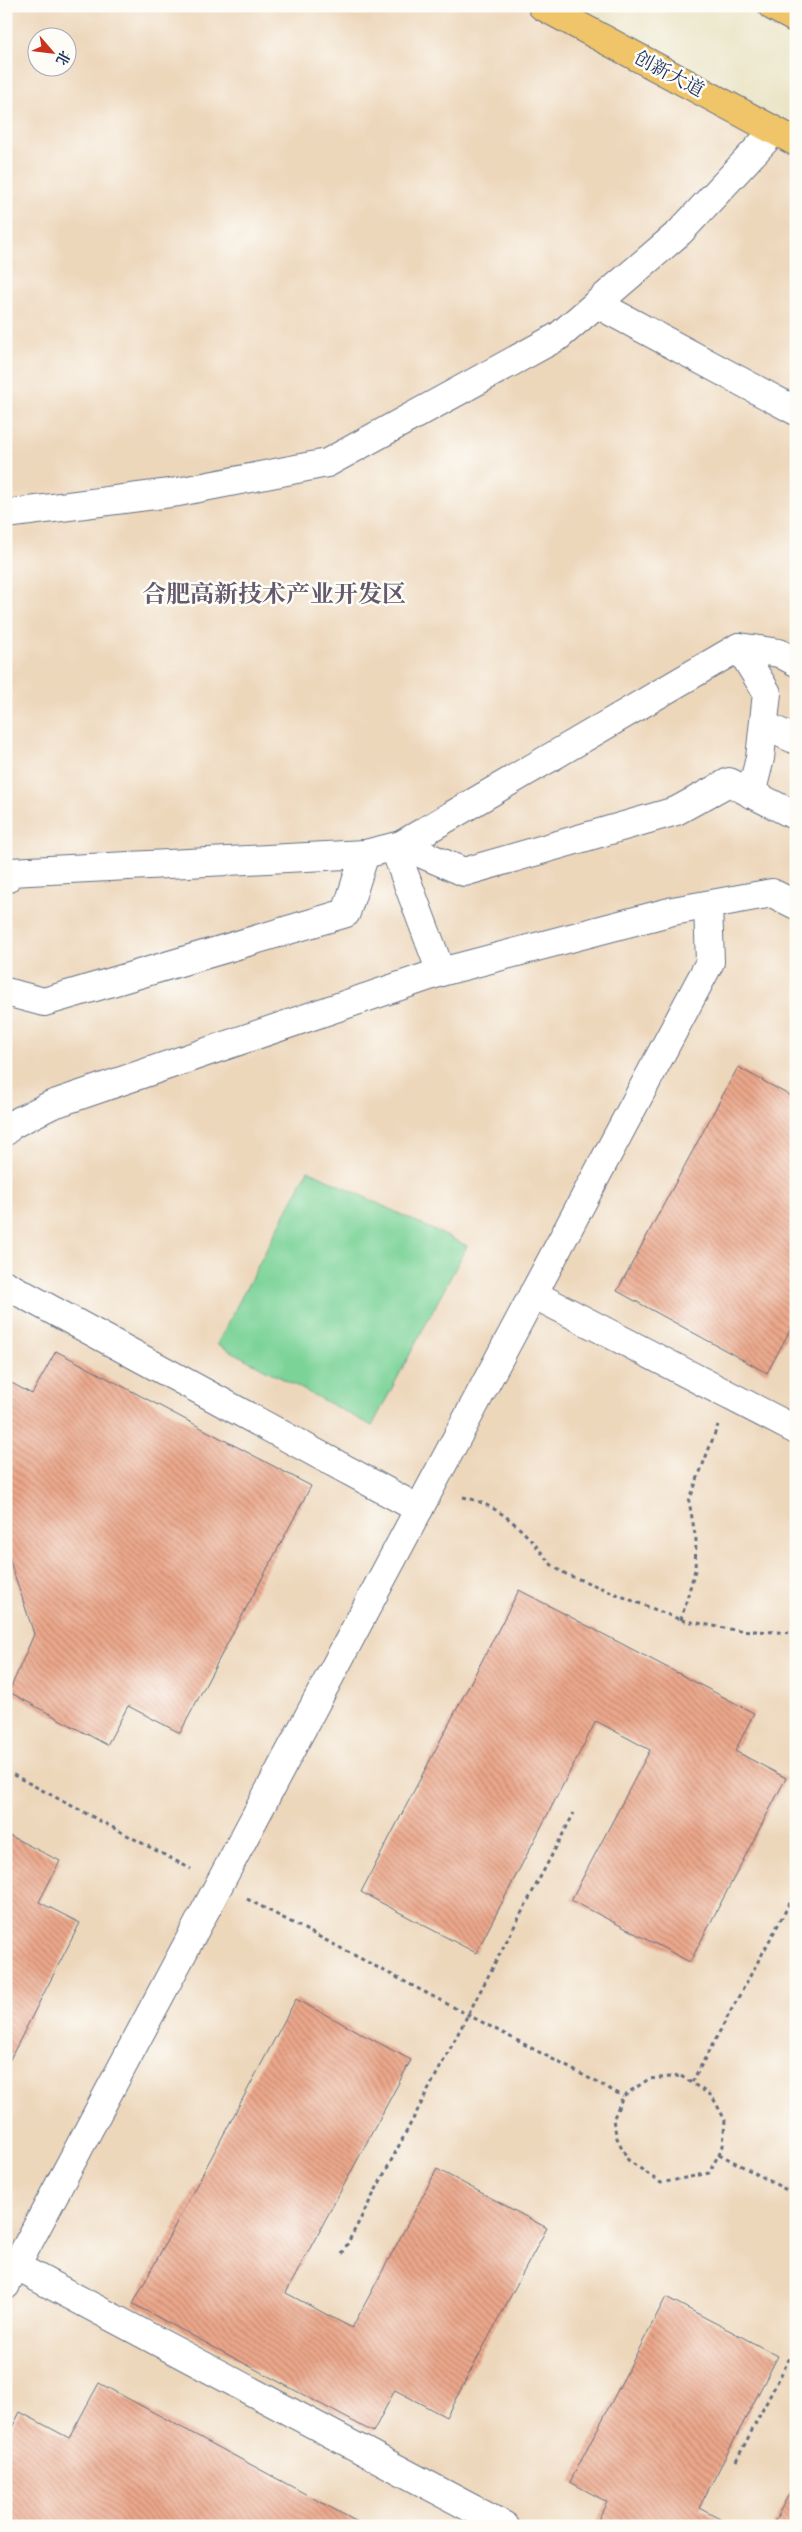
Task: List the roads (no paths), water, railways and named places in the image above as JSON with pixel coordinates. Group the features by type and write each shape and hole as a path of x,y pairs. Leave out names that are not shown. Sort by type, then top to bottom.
{"main road":[{"name":"创新大道","path":"542,6 785,136"},
{"path":"772,6 796,19"}],"lane":[{"path":"6,514 178,492 327,463 559,336 680,232 785,136"},
{"path":"597,304 796,411"},
{"path":"739,648 767,693 760,758 751,794"},
{"path":"6,879 10,872 364,854 397,846 739,648 779,653 796,662"},
{"path":"764,725 796,740"},
{"path":"397,846 464,872 676,811 729,782 796,816"},
{"path":"397,846 441,972"},
{"path":"6,992 44,1002 346,913 364,854"},
{"path":"6,1131 11,1125 51,1105 441,972 673,911 772,893 796,905"},
{"path":"505,2526 10,2270 219,1885 710,962 708,905"},
{"path":"6,1285 419,1510"},
{"path":"533,1294 796,1430"}],"district":[{"name":"合肥高新技术产业开发区","path":"274,594"}]}
